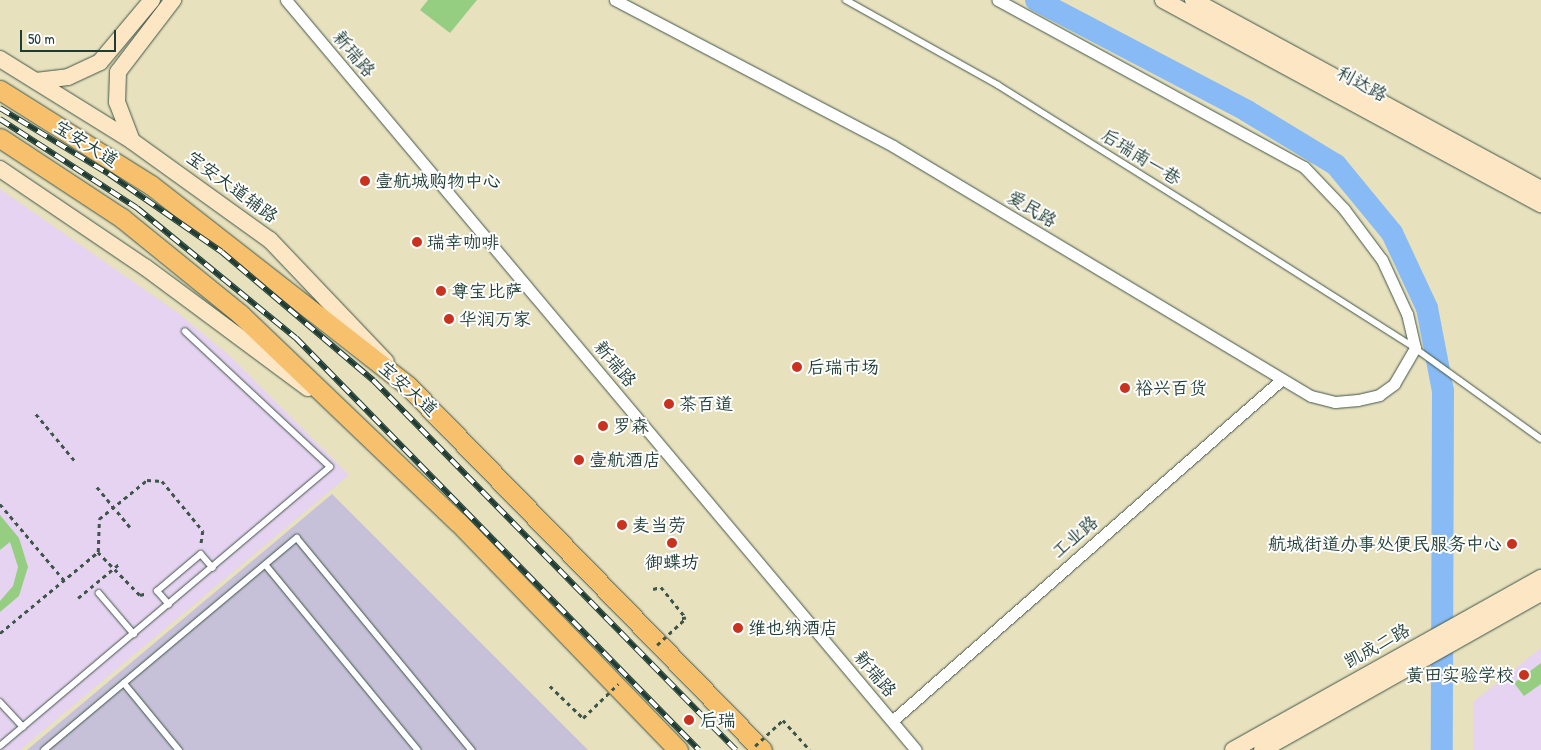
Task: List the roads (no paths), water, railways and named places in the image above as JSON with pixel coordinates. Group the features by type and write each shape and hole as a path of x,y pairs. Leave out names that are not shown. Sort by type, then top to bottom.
{"main road":[{"name":"宝安大道","path":"0,90 151,185 408,386 758,748"},
{"path":"0,138 129,224 240,314 357,424 678,750"}],"street":[{"path":"36,82 68,77 100,62 152,0"},
{"path":"132,140 117,102 118,72 173,0"},
{"name":"新瑞路","path":"286,0 916,750"},
{"name":"爱民路","path":"616,0 893,146 1281,380 1311,396 1335,402 1379,395 1394,384 1415,348"},
{"path":"998,0 1296,160 1344,209 1382,260 1407,314 1415,348"},
{"name":"利达路","path":"1163,0 1541,204"},
{"name":"利达路","path":"1193,0 1541,189"},
{"name":"宝安大道辅路","path":"0,60 132,140 270,240 314,281 408,386"},
{"path":"0,169 145,267 357,424"},
{"name":"工业路","path":"892,721 1281,380"},
{"name":"凯成二路","path":"1466,628 1541,578"},
{"name":"凯成二路","path":"1233,750 1466,628 1541,593"},
{"name":"凯成二路","path":"1262,750 1420,653"}],"lane":[{"name":"后瑞南一巷","path":"846,0 998,85 1415,348 1541,439"},
{"path":"0,746 213,568 330,467 185,332"},
{"path":"44,750 297,538 472,750"},
{"path":"169,605 157,591 200,554 213,568"},
{"path":"266,565 418,750"},
{"path":"99,594 134,634"},
{"path":"124,683 179,750"},
{"path":"0,702 23,727"}],"waterway":[{"path":"1036,0 1247,111 1336,165 1392,233 1427,308 1443,391 1442,750"}],"railway":[{"path":"0,108 109,174 222,252 374,381 736,750"},
{"path":"0,119 137,208 296,338 699,750"}],"place":[{"name":"壹航城购物中心","path":"365,181"},
{"name":"瑞幸咖啡","path":"417,242"},
{"name":"尊宝比萨","path":"441,291"},
{"name":"华润万家","path":"449,319"},
{"name":"后瑞市场","path":"797,367"},
{"name":"裕兴百货","path":"1125,388"},
{"name":"茶百道","path":"669,404"},
{"name":"罗森","path":"603,426"},
{"name":"壹航酒店","path":"579,460"},
{"name":"麦当劳","path":"622,525"},
{"name":"御蝶坊","path":"672,543"},
{"name":"航城街道办事处便民服务中心","path":"1512,544"},
{"name":"维也纳酒店","path":"738,628"},
{"name":"黄田实验学校","path":"1524,675"},
{"name":"后瑞","path":"689,720"}]}
